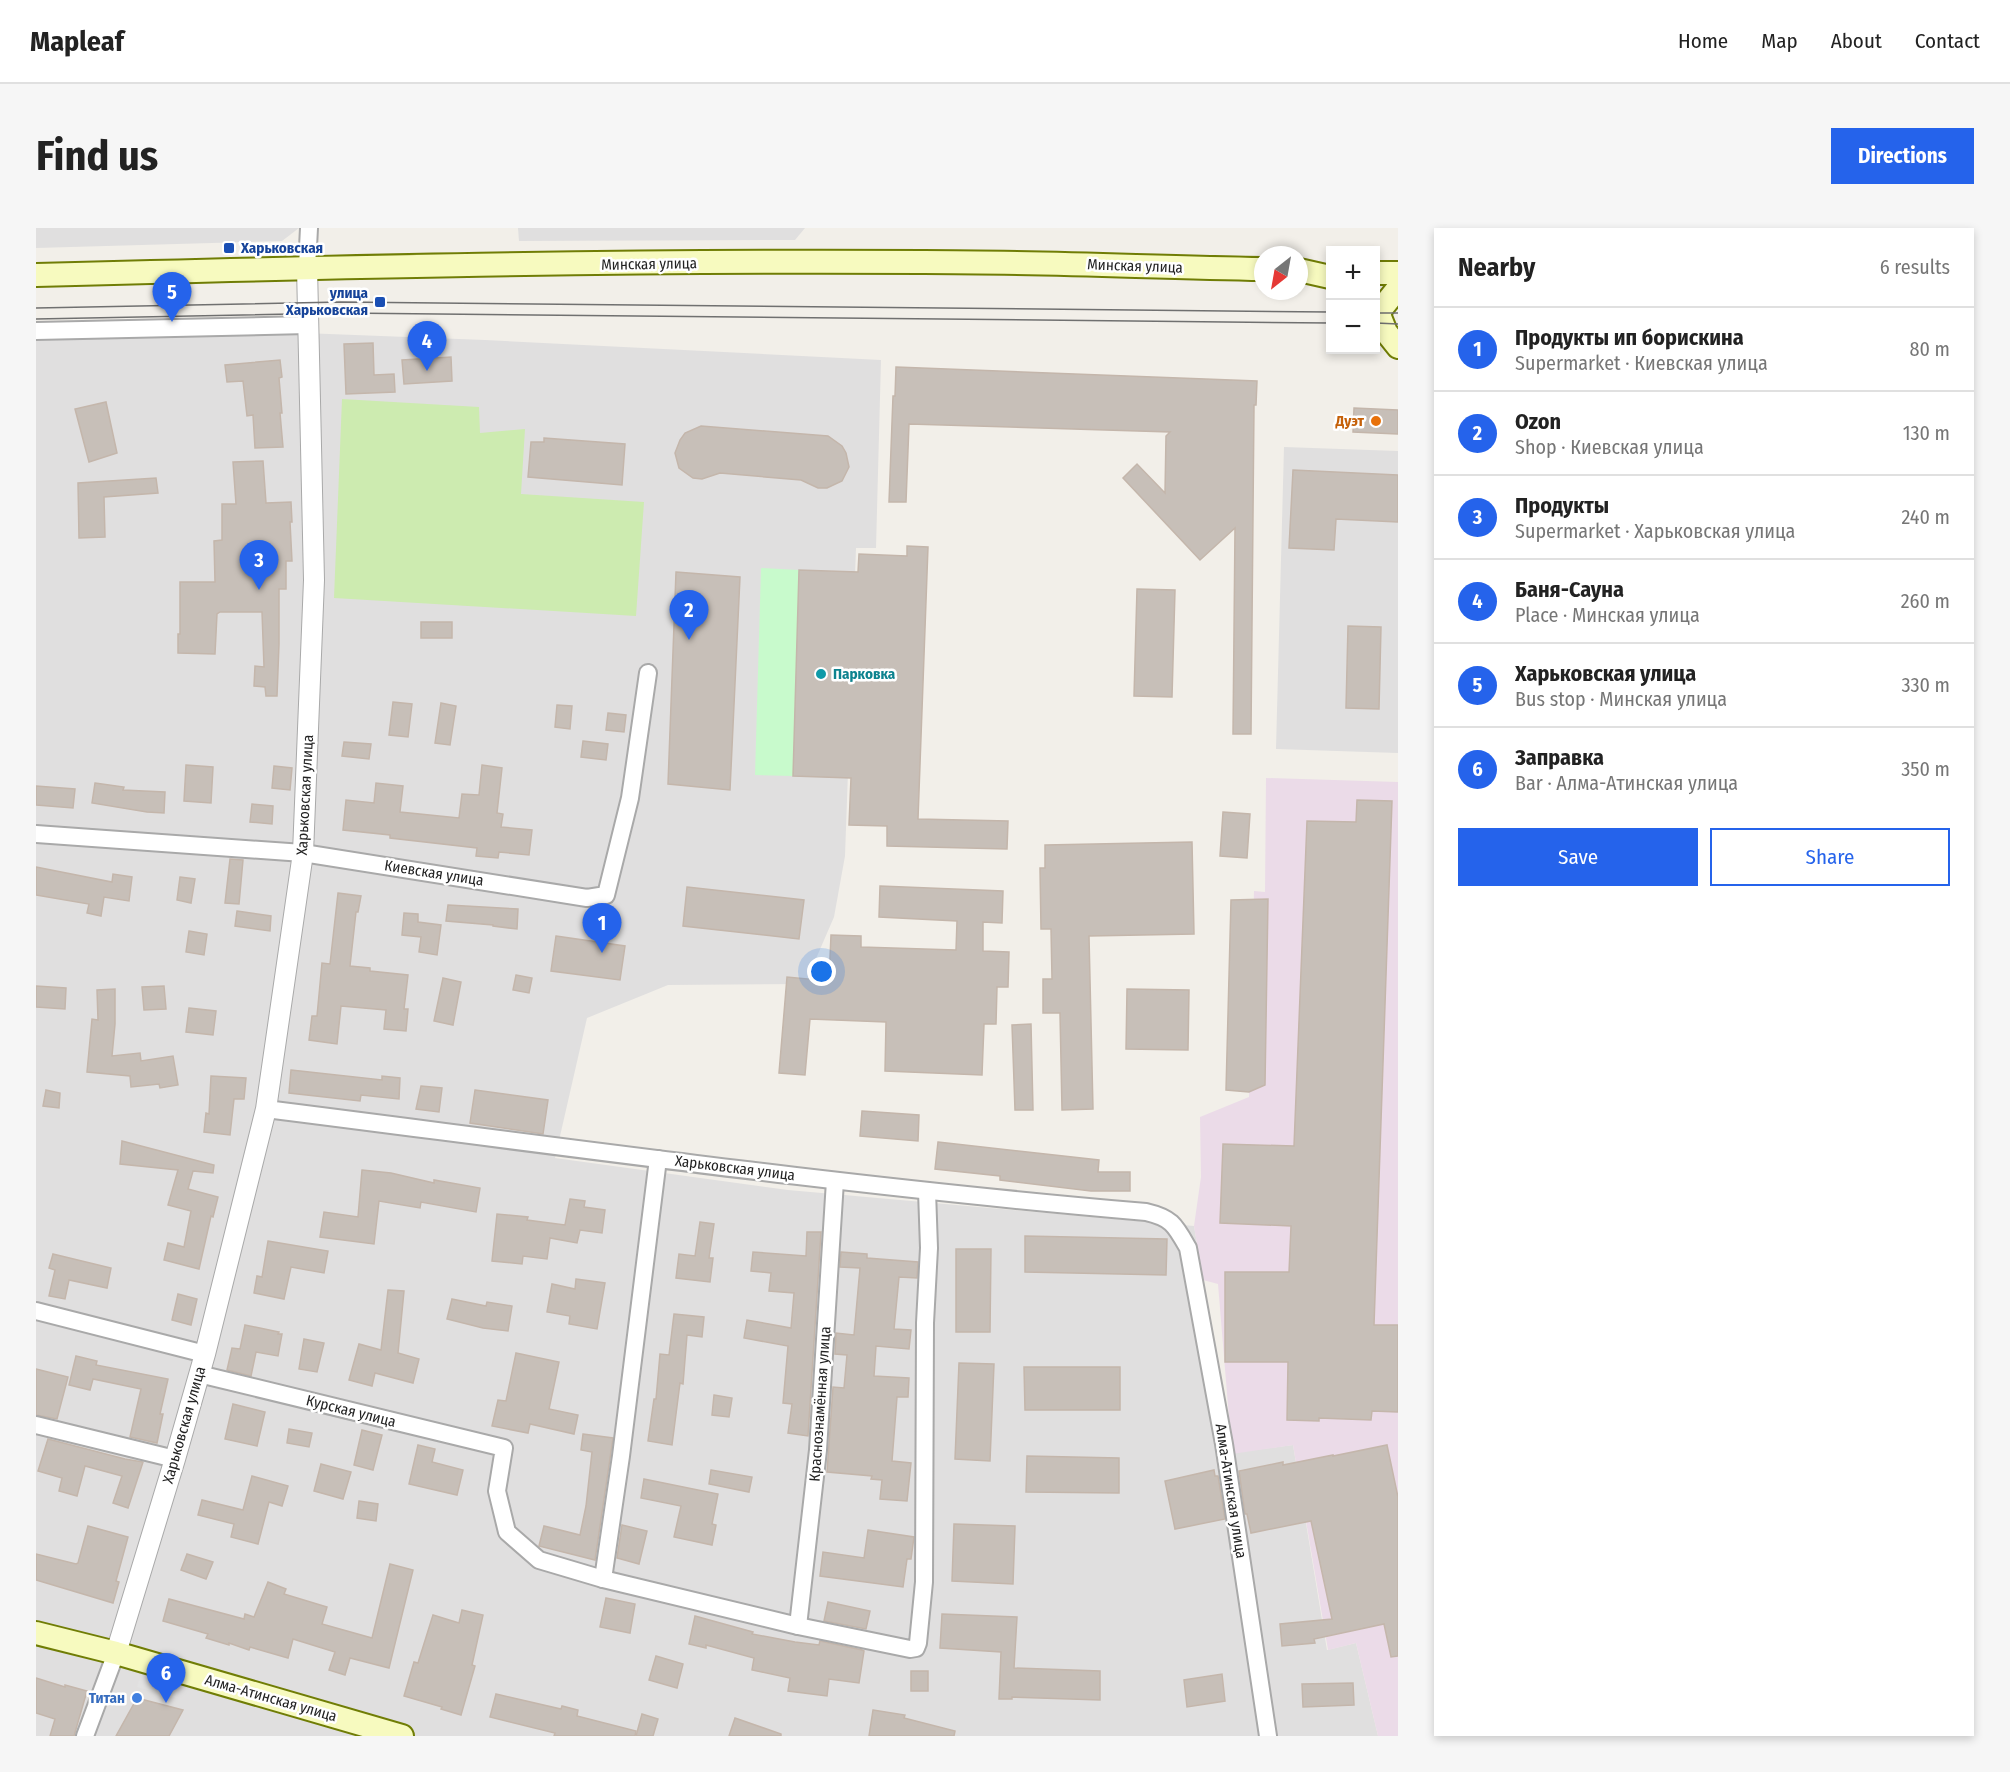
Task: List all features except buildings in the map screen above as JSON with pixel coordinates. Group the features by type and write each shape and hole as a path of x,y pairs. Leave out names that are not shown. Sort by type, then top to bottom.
{"main road":[{"name":"Минская улица","path":"36,275 307,267 926,262 1254,269"},
{"path":"1326,271 1299,270 1326,276"},
{"path":"1380,273 1398,273"},
{"path":"1380,307 1398,288"},
{"path":"1380,317 1386,332 1398,347"},
{"name":"Алма-Атинская улица","path":"36,1633 116,1653 402,1736"}],"street":[{"name":"Харьковская улица","path":"85,1736 116,1653 175,1459 205,1354 266,1109 303,853 314,580 307,267 309,228"},
{"path":"36,331 308,325"},
{"name":"Киевская улица","path":"36,834 303,853 587,898 606,896 630,798 648,673"},
{"name":"Харьковская улица","path":"266,1109 835,1181 1146,1212 1164,1216 1177,1229 1188,1248"},
{"path":"658,1159 621,1456 603,1579 798,1626 910,1649 916,1647 918,1643 924,1582 925,1323 929,1248 927,1191"},
{"name":"Краснознамённая улица","path":"798,1626 818,1450 835,1181"},
{"name":"Алма-Атинская улица","path":"1188,1248 1224,1444 1268,1736"},
{"path":"36,1311 205,1354"},
{"name":"Курская улица","path":"199,1374 504,1449 498,1491 507,1532 539,1560 603,1579"},
{"path":"36,1425 175,1459"}],"shaded area":[{"path":"36,228 299,228 282,241 36,248"},
{"path":"518,228 805,228 795,240 519,241"},
{"path":"303,333 881,360 876,548 856,548 845,856 834,917 805,984 668,985 587,1018 555,1158 788,1190 1194,1226 1232,1453 1293,1445 1327,1650 1356,1643 1378,1736 36,1736 36,334"},
{"path":"1284,447 1398,451 1398,753 1276,749"},
{"path":"1266,778 1398,782 1398,1736 1378,1736 1356,1643 1328,1650 1293,1445 1232,1454 1218,1284 1203,1280 1194,1226 1201,1177 1200,1117 1249,1097 1254,891 1265,892"},
{"path":"141,1674 179,1687 176,1698 137,1687"}],"green space":[{"path":"342,399 479,407 480,433 525,429 521,494 644,502 636,616 334,598"},
{"path":"761,568 799,570 793,776 755,775"}],"tram line":[{"path":"36,308 341,302 1326,312"},
{"path":"36,319 342,313 1326,323"},
{"path":"1380,313 1398,313"},
{"path":"1380,323 1398,324"}],"place":[{"name":"Харьковская","path":"229,248"},
{"name":"улица Харьковская","path":"380,302"},
{"name":"Харьковская улица","path":"172,322"},
{"name":"Баня-Сауна","path":"427,371"},
{"name":"Дуэт","path":"1376,421"},
{"name":"Продукты","path":"259,590"},
{"name":"Ozon","path":"689,640"},
{"name":"Парковка","path":"821,674"},
{"name":"Продукты ип борискина","path":"602,953"},
{"name":"Титан","path":"137,1698"},
{"name":"Заправка","path":"166,1703"}]}
